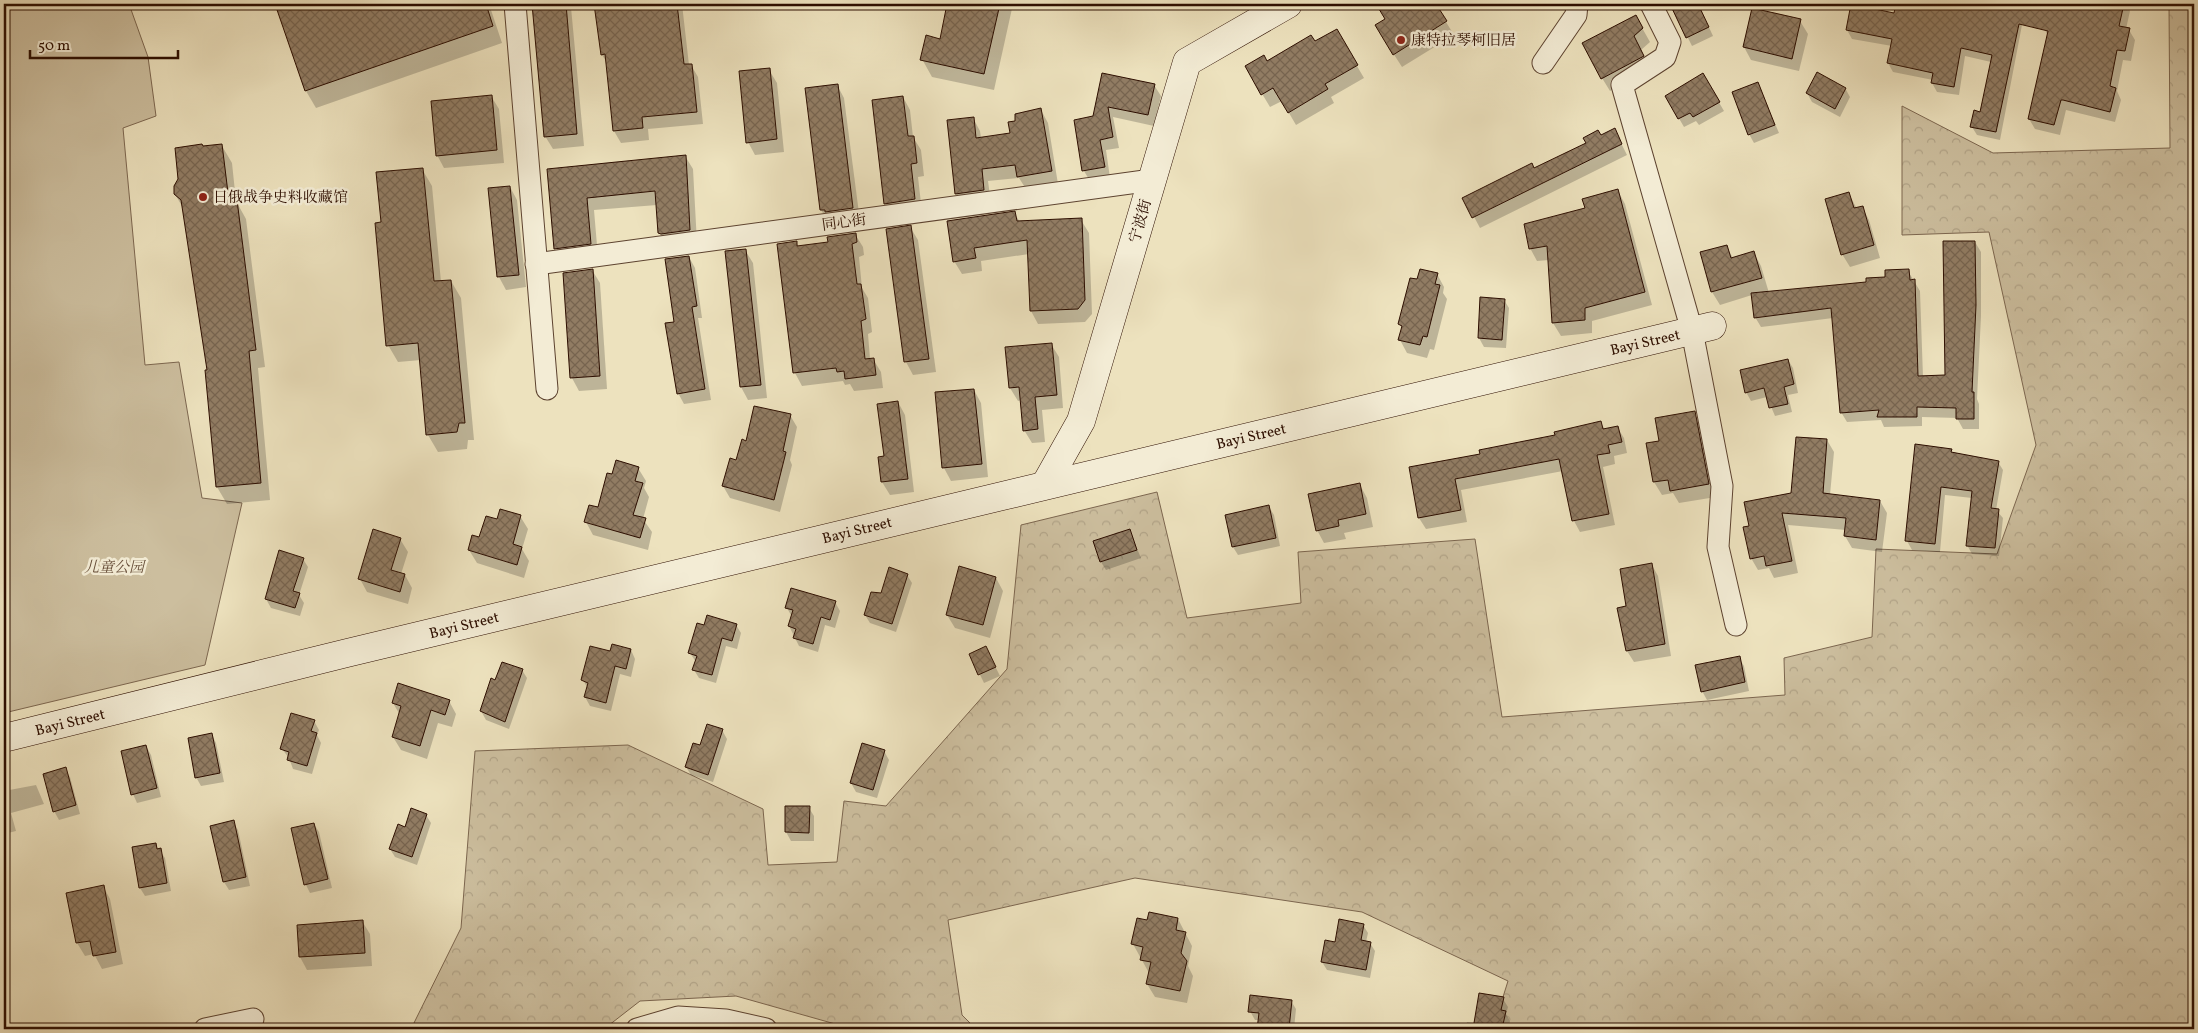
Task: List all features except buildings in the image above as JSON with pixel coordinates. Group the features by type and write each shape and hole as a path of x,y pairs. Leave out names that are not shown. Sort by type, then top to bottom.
{"street":[{"path":"516,4 547,389"},
{"name":"宁波街","path":"1045,485 1081,421 1187,62 1288,4"},
{"path":"1543,63 1576,15 1577,4"},
{"path":"1651,4 1670,42 1666,57 1622,85 1702,329 1722,486 1718,547 1736,625"},
{"name":"同心街","path":"536,264 1152,180"},
{"name":"Bayi Street","path":"4,738 347,653 1702,329"},
{"path":"637,1029 678,1016 726,1020 766,1029"},
{"path":"205,1029 253,1019"}],"green space":[{"name":"儿童公园","path":"4,4 129,4 148,57 156,116 123,128 145,365 179,362 202,498 242,503 205,665 4,713"},
{"path":"2169,4 2194,4 2194,1029 1493,1029 1508,981 1362,912 1135,878 948,920 962,1015 976,1029 853,1029 736,996 640,1001 604,1029 411,1029 461,928 475,751 628,745 763,809 768,865 837,862 844,801 886,806 1007,669 1021,525 1157,492 1187,618 1301,603 1298,552 1475,539 1502,717 1785,695 1784,658 1872,637 1876,549 1997,554 2036,445 1989,232 1902,235 1902,106 1993,153 2170,148"}],"place":[{"name":"康特拉琴柯旧居","path":"1401,40"},
{"name":"日俄战争史料收藏馆","path":"203,197"}]}
